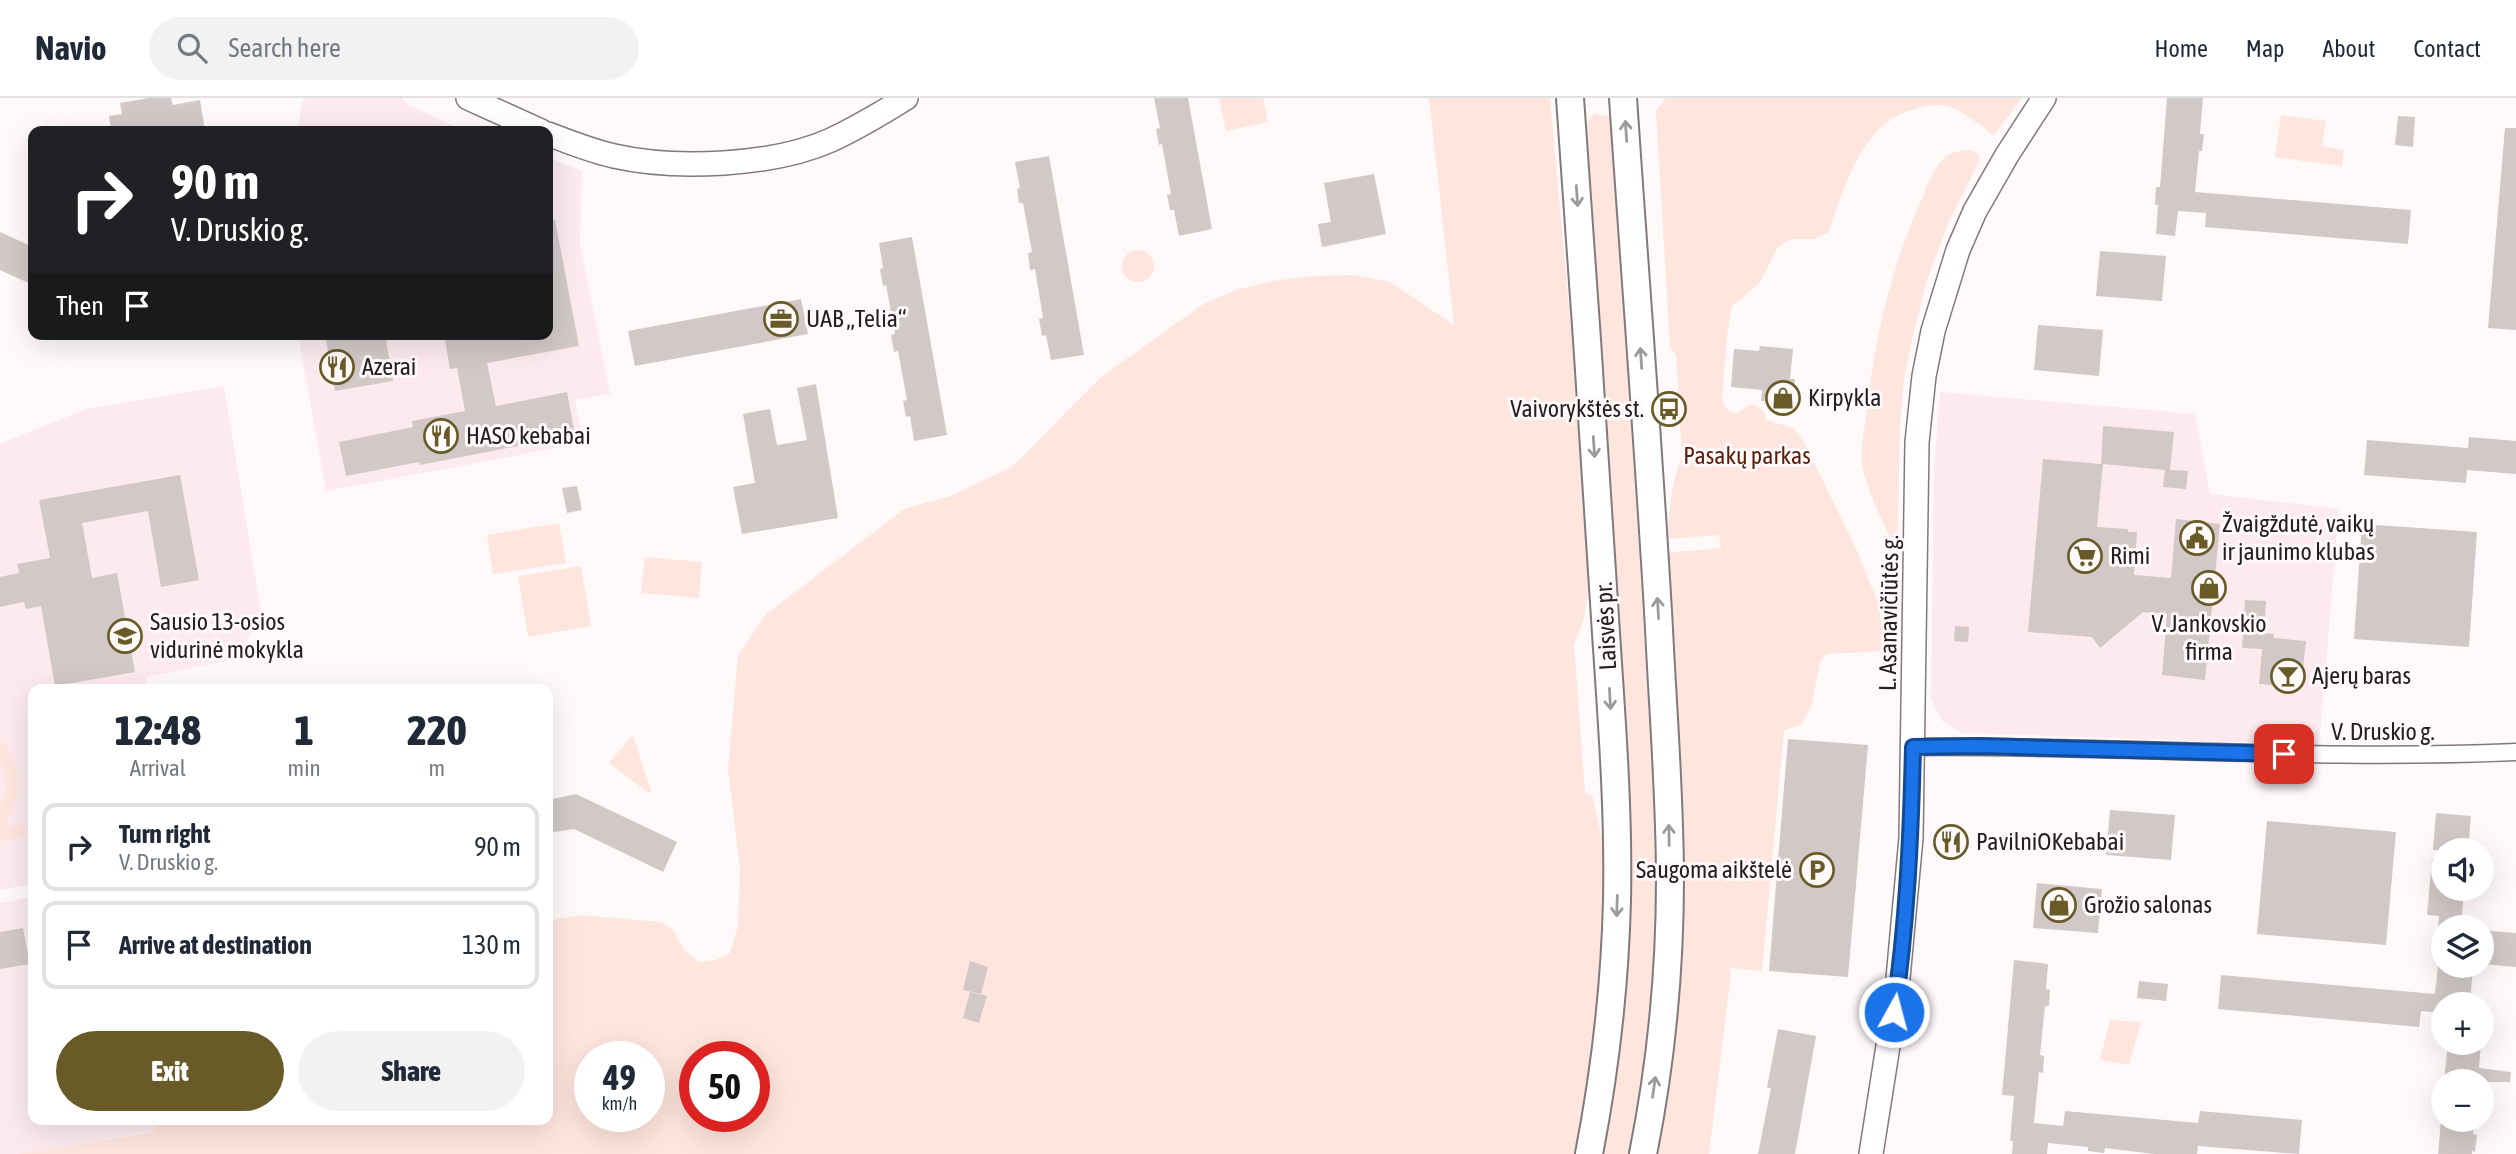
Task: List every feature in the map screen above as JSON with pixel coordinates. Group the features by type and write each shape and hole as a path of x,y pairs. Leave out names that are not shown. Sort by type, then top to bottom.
{"main road":[{"path":"468,98 530,126"},
{"path":"553,136 615,156 688,164 727,163 799,150 829,141 906,98"},
{"name":"Laisvės pr.","path":"1568,98 1600,529 1617,837 1613,980 1589,1154"},
{"path":"1623,98 1653,533 1670,881 1659,1055 1643,1154"},
{"name":"L. Asanavičiūtės g.","path":"1871,1154 1894,1012 1911,838 1917,442 1924,376 1933,331 1958,250 1975,212 2007,155 2044,98"}],"street":[{"name":"V. Druskio g.","path":"1913,747 1979,746 2373,756 2516,752"}],"shaded area":[{"path":"304,98 402,98 408,105 453,126 297,126"},
{"path":"553,160 582,171 580,244 610,394 575,400 583,443 326,491 299,340 553,340"},
{"name":"Sausio 13-osios vidurinė mokykla","path":"224,386 261,613 237,659 147,677 145,684 28,684 28,885 0,890 0,444 86,409"},
{"path":"1940,392 2195,414 2210,494 2339,509 2319,745 1963,733 1942,721 1931,698 1934,469"},
{"path":"28,898 28,1125 153,1125 155,1131 16,1154 0,1154 0,903"}],"green space":[{"path":"1219,98 1263,98 1268,122 1226,131"},
{"path":"1429,98 1550,98 1581,440 1590,579 1584,618 1574,645 1585,792 1592,795 1605,854 1597,1003 1576,1154 16,1154 154,1132 155,1125 553,1125 553,920 580,915 661,922 674,931 684,950 699,962 716,960 730,953 738,926 740,869 728,769 738,656 766,614 906,508 948,497 1012,467 1100,378 1202,305 1236,290 1273,281 1354,275 1390,282 1454,325"},
{"name":"Pasakų parkas","path":"1666,98 2022,98 1994,135 1963,113 1943,105 1925,106 1896,116 1881,127 1858,158 1828,233 1814,239 1791,239 1778,247 1759,284 1732,306 1722,400 1725,408 1735,414 1752,404 1763,410 1766,420 1793,428 1804,442 1857,551 1879,605 1884,651 1826,654 1820,662 1811,708 1801,725 1784,730 1762,971 1729,968 1731,973 1709,1154 1655,1154 1667,553 1721,548 1719,535 1667,539 1673,487 1682,457 1676,355 1670,347 1656,111"},
{"path":"1594,114 1610,116 1613,126 1658,864 1646,1047 1630,1154 1602,1154 1615,1084 1628,796 1608,433 1587,130 1589,119"},
{"path":"2281,115 2326,121 2322,146 2344,150 2342,166 2275,157"},
{"path":"1972,150 1979,156 1979,161 1948,224 1926,282 1904,378 1897,547 1877,510 1862,463 1863,436 1879,334 1900,253 1933,173 1946,156"},
{"path":"1138,250 1149,255 1154,266 1149,277 1138,282 1127,277 1122,266 1127,255"},
{"path":"559,523 566,563 493,574 487,535"},
{"path":"645,557 702,562 699,598 641,593"},
{"path":"581,566 591,626 528,637 518,576"},
{"path":"633,735 651,791 649,793 609,763"},
{"path":"0,739 13,759 18,782 14,805 3,827 24,824 26,836 0,841 0,808 7,786 0,761"},
{"path":"2110,1020 2141,1022 2129,1065 2100,1060"}],"building":[{"path":"148,98 171,98 173,105 200,100 204,126 110,126 109,116 122,114 120,103"},
{"path":"1154,98 1188,98 1212,229 1179,236 1174,210 1170,210 1167,195 1171,194 1162,144 1159,145 1156,129 1160,128"},
{"path":"2167,98 2203,98 2200,134 2204,134 2202,151 2199,151 2195,192 2411,210 2408,244 2205,227 2206,213 2178,211 2175,236 2156,234 2156,187 2160,187"},
{"path":"2398,116 2415,117 2413,147 2395,145"},
{"path":"2505,128 2516,128 2516,330 2488,328"},
{"path":"1049,156 1084,355 1051,360 1046,335 1042,336 1039,319 1043,318 1035,269 1030,270 1028,253 1032,252 1023,203 1019,203 1017,189 1020,188 1015,162"},
{"path":"1374,174 1386,234 1322,247 1318,224 1331,222 1324,183"},
{"path":"553,220 579,346 487,363 496,406 567,392 575,435 420,465 419,462 346,476 339,442 413,427 412,421 465,411 457,368 450,369 445,340 553,340"},
{"path":"0,232 28,245 28,283 0,270"},
{"path":"912,237 947,435 914,441 910,416 906,417 903,401 907,400 898,351 894,352 891,335 895,334 886,285 883,286 880,269 883,268 879,243"},
{"path":"2100,251 2166,256 2162,301 2096,296"},
{"path":"801,299 808,334 635,366 628,331"},
{"path":"2038,325 2103,330 2099,376 2034,370"},
{"path":"326,340 386,340 393,381 335,391"},
{"path":"1760,346 1793,349 1790,379 1795,379 1793,402 1761,401 1762,390 1731,387 1734,349 1759,351"},
{"path":"816,384 838,518 742,534 733,487 755,483 743,414 770,409 777,445 807,440 797,388"},
{"name":"Rimi","path":"2103,426 2174,432 2170,470 2188,471 2186,489 2163,487 2165,470 2103,464 2097,527 2137,532 2134,575 2171,578 2176,519 2220,524 2205,680 2162,675 2167,614 2143,612 2100,648 2092,637 2028,632 2043,459 2101,464"},
{"path":"2469,437 2516,441 2516,474 2467,470 2466,483 2364,475 2367,440 2468,448"},
{"path":"180,475 199,580 161,587 148,511 82,523 92,578 117,573 135,672 55,684 41,606 26,609 24,602 0,607 0,577 19,573 17,564 50,558 39,500"},
{"path":"577,486 582,510 567,513 562,488"},
{"path":"2362,524 2477,532 2469,647 2354,639"},
{"path":"2245,600 2266,601 2264,633 2274,634 2274,638 2306,641 2303,669 2296,669 2295,687 2259,684 2262,649 2242,648"},
{"path":"1955,626 1969,627 1968,642 1954,641"},
{"name":"Saugoma aikštelė","path":"1788,739 1868,745 1848,977 1769,971"},
{"path":"576,794 677,842 663,872 574,829 553,832 553,799"},
{"path":"2110,810 2175,815 2171,860 2106,855"},
{"path":"2436,813 2471,816 2469,838 2434,838"},
{"path":"2267,821 2396,832 2386,945 2257,934"},
{"path":"2431,870 2431,901 2463,901 2462,915 2427,915"},
{"path":"2037,883 2102,889 2098,933 2033,928"},
{"path":"23,928 28,964 0,969 0,932"},
{"path":"2494,931 2516,933 2516,967 2494,965"},
{"path":"2014,960 2048,964 2046,989 2050,990 2049,1006 2045,1006 2040,1055 2044,1056 2043,1073 2039,1072 2034,1123 2063,1126 2065,1111 2198,1123 2200,1111 2302,1120 2299,1154 2198,1146 2197,1154 2154,1154 2105,1148 2104,1153 2088,1151 2088,1147 2048,1143 2047,1154 2012,1154 2013,1141 2010,1141 2014,1096 2002,1095"},
{"path":"970,961 988,967 981,994 963,990"},
{"path":"2221,975 2431,994 2431,1012 2421,1011 2419,1027 2218,1009"},
{"path":"2437,978 2472,978 2471,992 2435,992"},
{"path":"2139,981 2168,984 2166,1001 2137,998"},
{"path":"970,992 987,996 979,1023 963,1018"},
{"path":"1778,1029 1816,1036 1795,1154 1758,1154 1771,1088 1767,1088"},
{"path":"2447,1055 2480,1055 2479,1068 2487,1069 2445,1069"},
{"path":"2494,1070 2511,1072 2510,1082 2494,1082"},
{"path":"2440,1132 2473,1132 2477,1135 2475,1152 2472,1151 2472,1154 2438,1154"}],"place":[{"name":"UAB „Telia“","path":"781,319"},
{"name":"Azerai","path":"337,367"},
{"name":"Kirpykla","path":"1783,398"},
{"name":"Vaivorykštės st.","path":"1669,409"},
{"name":"HASO kebabai","path":"441,436"},
{"name":"Žvaigždutė, vaikų ir jaunimo klubas","path":"2197,538"},
{"name":"Rimi","path":"2085,556"},
{"name":"V. Jankovskio firma","path":"2209,588"},
{"name":"Sausio 13-osios vidurinė mokykla","path":"125,636"},
{"name":"Ajerų baras","path":"2288,676"},
{"name":"PavilniOKebabai","path":"1951,842"},
{"name":"Saugoma aikštelė","path":"1817,870"},
{"name":"Grožio salonas","path":"2059,905"}],"route":[{"path":"1894,1012 1911,838 1913,747 1979,746 2284,754"}]}
